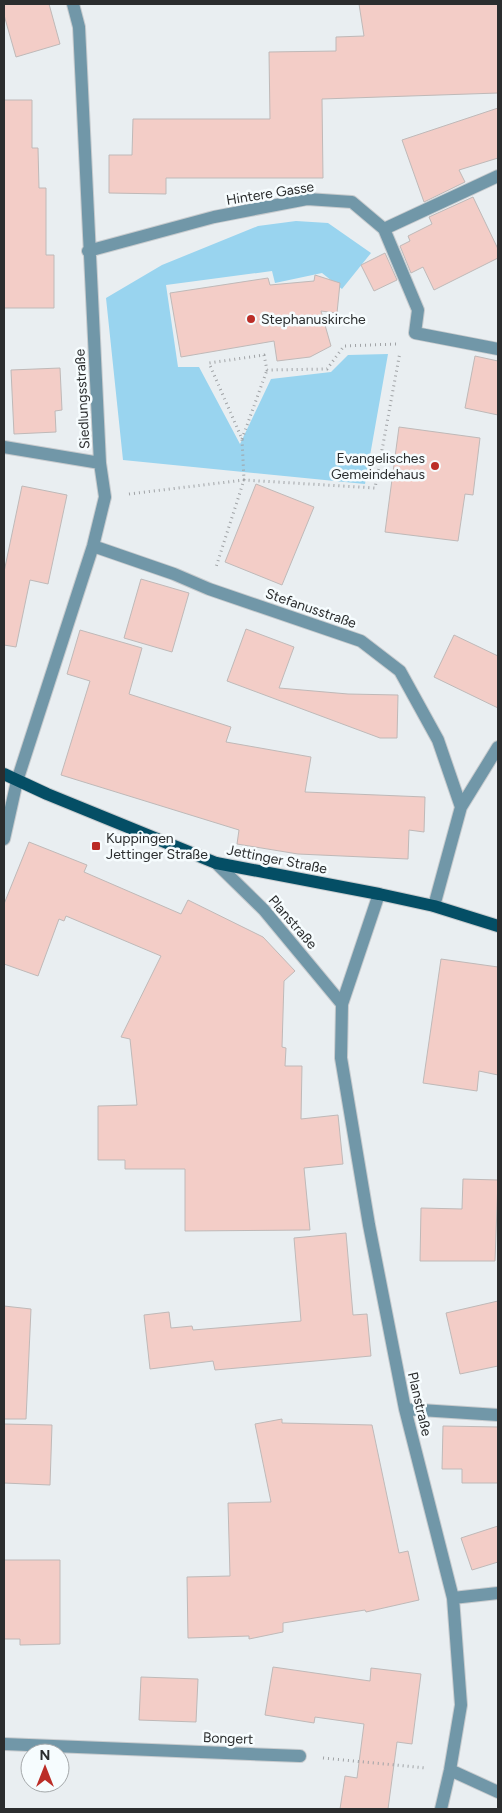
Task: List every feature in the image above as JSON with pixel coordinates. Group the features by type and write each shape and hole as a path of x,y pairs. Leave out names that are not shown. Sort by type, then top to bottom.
{"main road":[{"name":"Jettinger Straße","path":"4,774 216,863 434,906 498,926"}],"street":[{"name":"Siedlungsstraße","path":"4,839 17,781 93,546 105,497 100,463 88,251 79,27 73,4"},
{"path":"498,176 384,230 418,310 415,333 498,350"},
{"name":"Hintere Gasse","path":"88,251 214,217 307,199 352,202 384,230"},
{"path":"4,447 100,463"},
{"name":"Stefanusstraße","path":"93,546 174,574 209,589 361,640 400,671 438,740 461,807"},
{"path":"434,906 461,807 498,748"},
{"name":"Planstraße","path":"216,863 264,910 342,1004"},
{"name":"Planstraße","path":"379,894 342,1004 341,1058 369,1225 405,1408 453,1598 461,1704 450,1770 441,1809"},
{"path":"405,1408 498,1415"},
{"path":"453,1598 498,1593"},
{"name":"Bongert","path":"4,1744 300,1756"},
{"path":"450,1770 498,1792"}],"path":[{"path":"105,497 244,480 375,488 402,344 344,346 327,369 266,370"},
{"path":"209,589 244,480 242,440 209,363 264,355 266,370 242,440"},
{"path":"300,1756 450,1770"}],"shaded area":[{"path":"296,221 328,223 371,253 342,289 322,273 275,283 272,271 166,285 178,367 199,367 240,444 271,379 331,372 348,355 388,354 365,484 123,460 106,298 162,265 258,226"}],"building":[{"path":"4,4 49,4 60,44 16,57 4,15"},
{"path":"359,4 498,4 498,93 322,99 323,178 166,178 166,194 109,193 109,155 132,155 133,119 270,119 269,52 336,51 336,37 364,36"},
{"path":"4,100 32,100 32,148 38,148 39,188 46,188 46,255 54,255 54,308 4,308"},
{"path":"498,108 498,158 459,170 465,182 424,202 402,140"},
{"path":"473,197 498,249 498,258 434,290 423,267 411,273 400,246 410,241 408,236 432,224 429,217"},
{"path":"385,253 397,280 374,291 361,265"},
{"name":"Stephanuskirche","path":"315,275 340,283 337,313 321,311 331,346 310,357 277,361 274,341 181,357 170,293 268,278 270,285 314,281"},
{"path":"475,356 498,361 498,415 465,408"},
{"path":"60,368 62,410 55,411 56,432 14,434 11,370"},
{"name":"Evangelisches Gemeindehaus","path":"399,427 480,438 473,495 465,494 458,541 385,532"},
{"path":"256,484 314,507 282,585 225,562"},
{"path":"22,486 67,495 48,584 30,580 16,647 4,645 4,572"},
{"path":"141,579 189,593 172,652 124,638"},
{"path":"246,629 294,647 279,688 348,694 398,695 397,738 380,738 227,681"},
{"path":"80,630 142,648 129,694 231,727 226,742 311,757 305,792 425,797 424,832 409,830 408,859 298,854 237,844 239,830 61,775 90,681 67,674"},
{"path":"454,635 498,656 498,708 434,677"},
{"path":"29,842 87,865 84,872 181,914 188,900 263,937 295,971 284,981 282,1047 286,1048 285,1066 302,1066 301,1119 338,1115 343,1164 304,1168 310,1230 185,1231 185,1169 125,1169 125,1160 98,1160 98,1106 137,1105 130,1039 121,1037 161,956 66,916 64,921 59,919 38,976 4,964 4,904"},
{"path":"441,959 498,967 498,1075 479,1071 477,1091 423,1083"},
{"path":"463,1179 498,1180 495,1261 420,1261 421,1208 462,1209"},
{"path":"346,1233 353,1315 367,1314 371,1356 215,1370 213,1361 150,1369 144,1315 169,1312 171,1328 192,1326 193,1330 301,1321 294,1238"},
{"path":"498,1301 498,1366 460,1374 446,1313"},
{"path":"4,1306 31,1309 26,1419 4,1419"},
{"path":"282,1419 282,1423 372,1425 399,1553 408,1551 419,1600 366,1612 365,1610 283,1623 283,1632 249,1639 249,1636 188,1638 187,1577 230,1576 228,1503 271,1502 255,1424"},
{"path":"4,1424 52,1425 50,1485 4,1483"},
{"path":"443,1426 498,1427 498,1483 462,1483 462,1469 442,1469"},
{"path":"498,1526 498,1562 472,1570 461,1538"},
{"path":"4,1560 60,1560 60,1644 20,1645 20,1639 4,1639"},
{"path":"273,1667 370,1681 371,1668 421,1674 412,1744 397,1742 388,1809 340,1809 345,1776 357,1778 364,1724 315,1717 314,1723 265,1715"},
{"path":"141,1677 198,1679 196,1722 139,1720"}],"place":[{"name":"Stephanuskirche","path":"251,319"},
{"name":"Evangelisches Gemeindehaus","path":"435,466"},
{"name":"Kuppingen Jettinger Straße","path":"96,846"}]}
